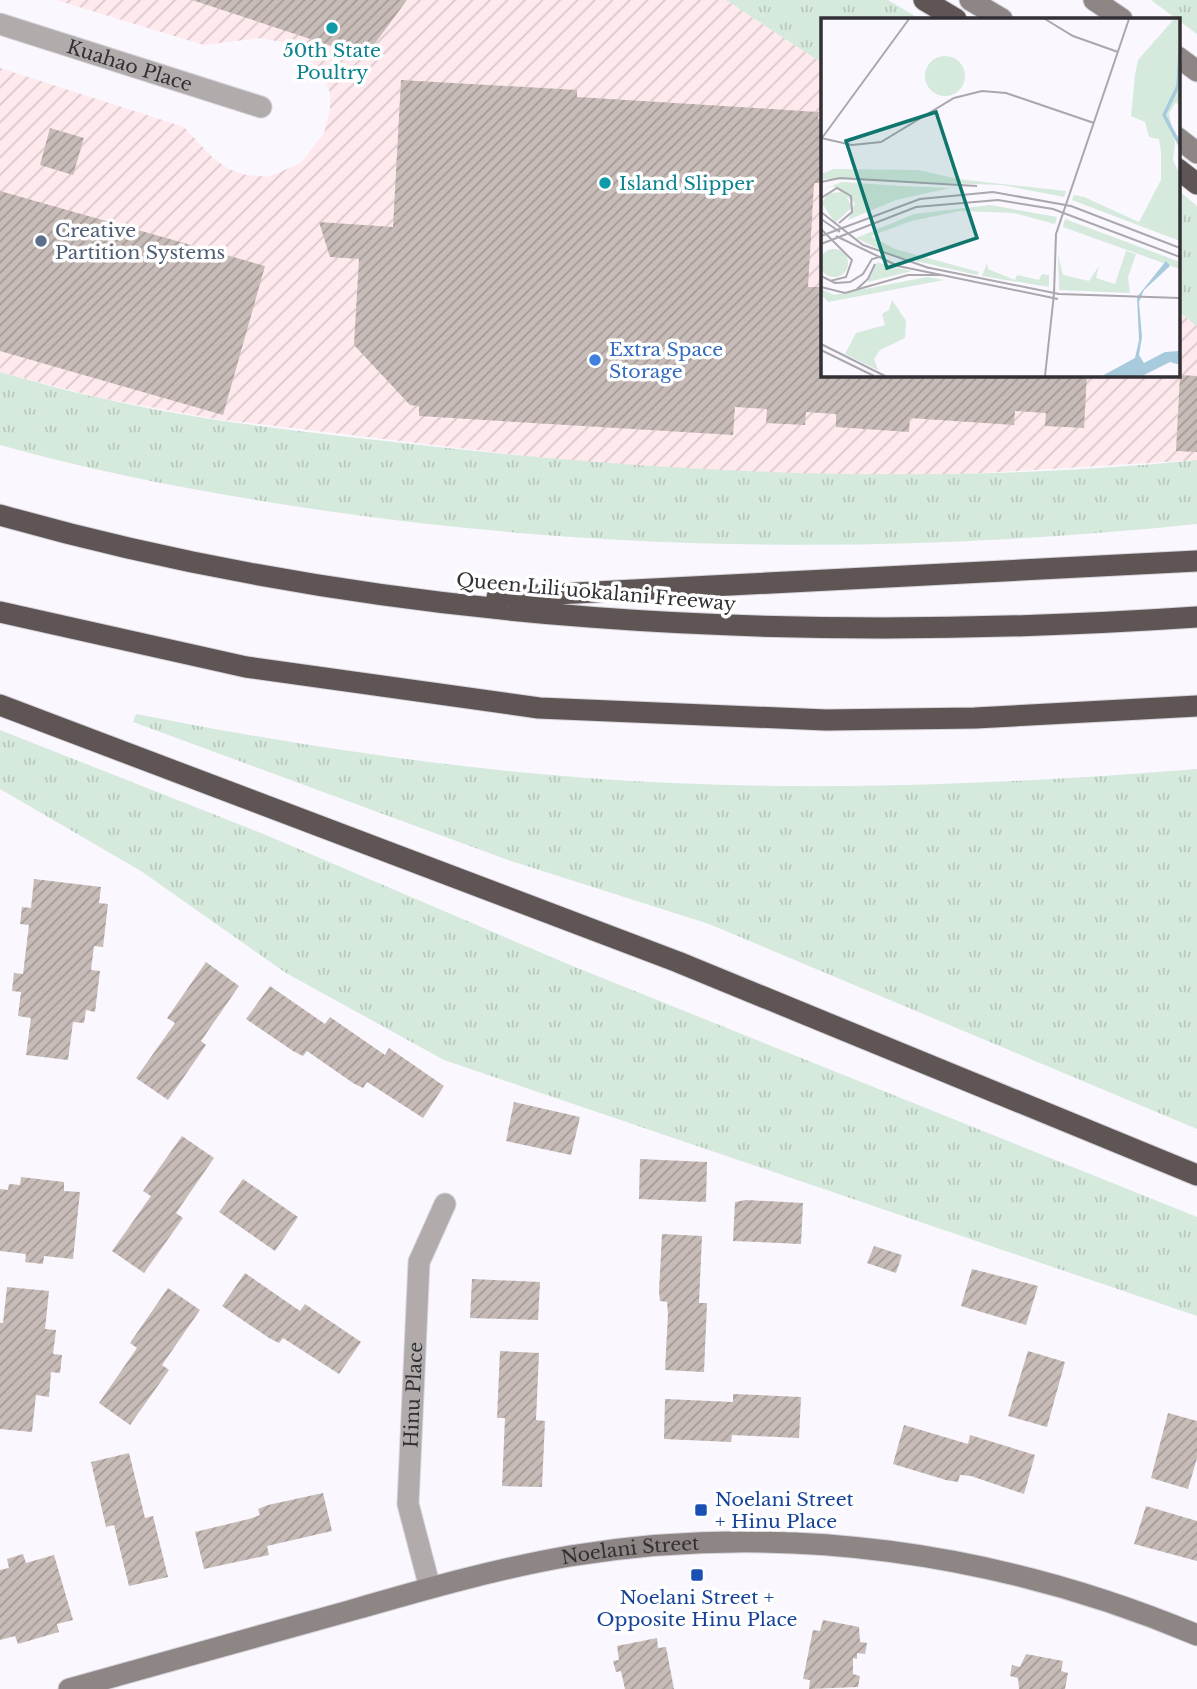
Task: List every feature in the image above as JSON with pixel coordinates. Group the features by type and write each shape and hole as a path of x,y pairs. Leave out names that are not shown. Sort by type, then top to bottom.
{"highway":[{"path":"924,0 954,18"},
{"path":"1180,171 1197,184"},
{"name":"Queen Liliʻuokalani Freeway","path":"0,515 164,556 426,601 613,618 777,628 1072,625 1197,617"},
{"path":"426,601 1197,561"},
{"path":"0,612 246,667 539,708 826,720 975,718 1197,706"},
{"path":"0,705 678,962 1197,1175"}],"street":[{"path":"970,0 1000,18"},
{"path":"1094,0 1121,18"},
{"name":"Kuahao Place","path":"0,24 261,107"},
{"path":"1180,58 1197,71"},
{"path":"1180,140 1197,153"},
{"name":"Hinu Place","path":"430,1588 408,1504 419,1262 445,1204"},
{"name":"Noelani Street","path":"69,1689 430,1588 534,1563 630,1548 744,1541 842,1545 969,1563 1107,1601 1197,1635"}],"shaded area":[{"path":"56,0 726,0 821,62 821,376 1180,376 1180,313 1197,326 1197,460 934,476 728,473 585,463 216,419 100,398 0,372 0,68 184,127 212,157 228,169 246,175 268,177 301,163 324,133 330,111 330,93 323,74 307,57 286,43 261,38 204,45"}],"green space":[{"path":"726,0 888,0 918,18 821,18 821,62"},
{"path":"1151,0 1197,0 1197,34 1180,21 1180,18 1175,18"},
{"path":"1180,192 1197,206 1197,326 1180,313"},
{"path":"0,372 87,395 229,422 447,448 634,465 822,474 915,474 1103,468 1197,460 1197,524 978,541 870,544 653,541 436,525 327,511 162,483 0,445"},
{"path":"136,714 402,759 537,774 672,783 869,786 1066,778 1197,769 1197,1129 709,924 511,861 133,722"},
{"path":"0,730 266,835 570,965 1197,1217 1197,1316 444,1060 286,973 141,871 0,789"}],"building":[{"name":"50th State Poultry","path":"192,0 407,0 365,57"},
{"path":"401,80 577,90 577,97 819,112 821,183 814,183 808,287 821,287 821,376 1087,376 1084,428 1045,426 1046,413 1015,411 1014,425 910,418 909,432 836,427 836,414 806,412 805,425 766,423 767,409 735,407 733,435 419,416 419,406 410,405 354,345 359,259 330,257 319,222 393,227"},
{"path":"50,128 84,138 73,175 40,165"},
{"path":"0,191 265,266 223,415 0,351"},
{"path":"1180,375 1197,376 1197,452 1176,451"},
{"path":"34,879 101,887 99,903 108,904 103,947 94,946 91,970 100,971 95,1012 86,1010 84,1023 73,1022 68,1060 26,1055 31,1018 18,1016 21,992 12,991 14,973 23,974 29,925 20,924 22,907 31,908"},
{"path":"206,962 239,986 201,1041 206,1045 168,1100 136,1078 175,1023 167,1018"},
{"path":"270,986 325,1024 330,1017 385,1055 389,1048 444,1086 423,1118 367,1082 363,1088 353,1083 307,1051 303,1056 293,1051 246,1019"},
{"path":"514,1102 580,1117 571,1155 506,1141"},
{"path":"182,1136 214,1158 176,1213 183,1218 144,1273 112,1251 151,1196 143,1191"},
{"path":"640,1159 707,1162 706,1202 639,1199"},
{"path":"21,1177 64,1182 64,1191 80,1192 73,1259 44,1256 43,1264 25,1262 26,1254 0,1251 0,1189 8,1190 9,1184 20,1185"},
{"path":"243,1179 298,1217 275,1251 219,1212"},
{"path":"746,1200 803,1203 801,1244 733,1241 735,1202"},
{"path":"662,1234 702,1236 699,1303 707,1303 704,1372 665,1370 668,1314 667,1302 660,1301 659,1291"},
{"path":"874,1246 902,1255 896,1273 867,1263"},
{"path":"972,1269 1038,1286 1026,1325 961,1306"},
{"path":"245,1273 300,1311 305,1304 361,1342 339,1374 283,1338 279,1343 269,1338 222,1306"},
{"path":"472,1279 540,1282 538,1320 470,1318"},
{"path":"7,1287 49,1291 45,1329 56,1330 53,1354 62,1355 60,1373 51,1372 49,1397 36,1395 32,1432 0,1429 0,1323 3,1323"},
{"path":"168,1288 200,1310 162,1365 169,1370 130,1425 99,1403 137,1348 130,1343"},
{"path":"500,1351 539,1353 536,1420 545,1421 542,1487 502,1486 505,1418 497,1418"},
{"path":"1028,1351 1065,1362 1047,1427 1008,1416"},
{"path":"733,1394 801,1397 799,1438 732,1435 731,1442 664,1439 665,1399 733,1402"},
{"path":"1168,1413 1197,1421 1197,1458 1188,1489 1151,1478"},
{"path":"904,1425 968,1444 970,1435 1035,1455 1024,1494 971,1476 960,1475 958,1482 893,1464"},
{"path":"129,1453 145,1518 153,1516 168,1577 129,1586 114,1525 106,1527 91,1462"},
{"path":"323,1493 332,1531 267,1546 269,1555 204,1569 195,1532 260,1515 258,1509 268,1505"},
{"path":"720,1502 739,1502 739,1507 720,1507"},
{"path":"1146,1506 1197,1521 1197,1561 1134,1544"},
{"path":"23,1554 26,1563 54,1555 73,1620 57,1624 59,1632 18,1644 15,1636 0,1640 0,1570 9,1568 7,1559"},
{"path":"823,1620 859,1627 860,1642 867,1643 865,1654 857,1653 857,1659 853,1658 853,1674 860,1676 858,1687 809,1689 810,1680 803,1679 813,1630 820,1631"},
{"path":"657,1638 658,1648 666,1647 674,1689 625,1689 621,1671 616,1672 613,1661 619,1660 617,1646"},
{"path":"1026,1654 1063,1661 1061,1671 1068,1673 1065,1689 1019,1689 1018,1678 1010,1676 1012,1665 1020,1667"}],"place":[{"name":"50th State Poultry","path":"332,28"},
{"name":"Island Slipper","path":"605,183"},
{"name":"Creative Partition Systems","path":"41,241"},
{"name":"Extra Space Storage","path":"595,360"},
{"name":"Noelani Street + Hinu Place","path":"701,1510"},
{"name":"Noelani Street + Opposite Hinu Place","path":"697,1575"}]}
